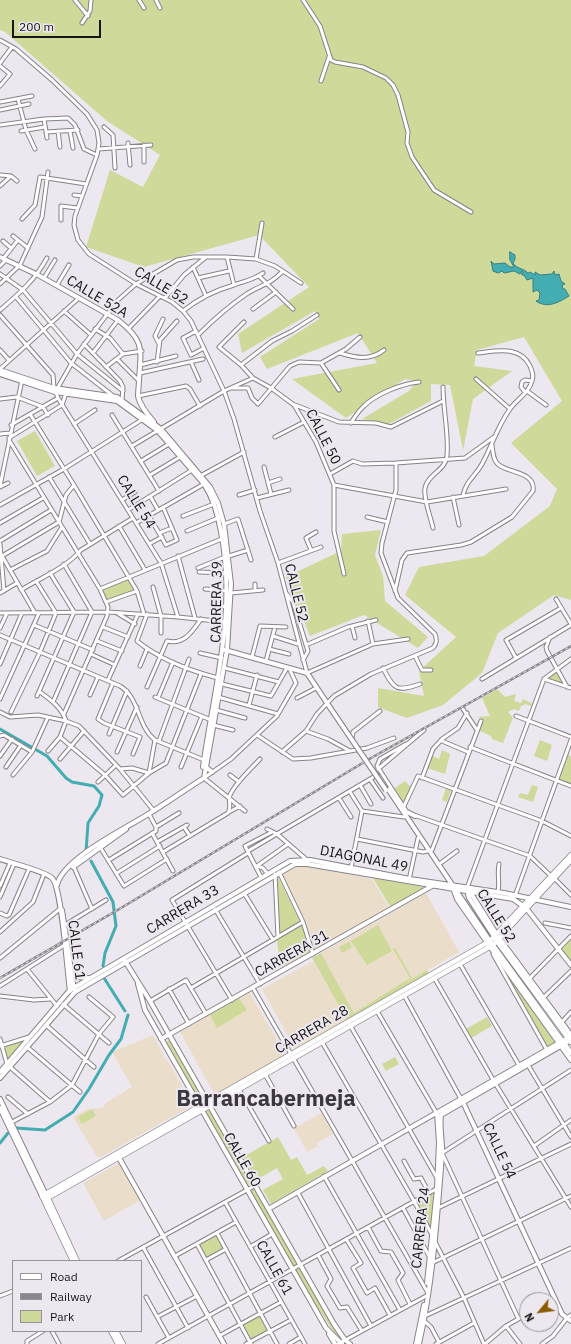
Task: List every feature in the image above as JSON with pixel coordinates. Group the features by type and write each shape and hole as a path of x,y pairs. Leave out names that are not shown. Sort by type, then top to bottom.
{"main road":[{"name":"CALLE 52A","path":"3,259 44,278 118,320 129,328 139,343 142,351"},
{"path":"142,351 138,396 144,409 159,429"},
{"name":"CARRERA 39","path":"0,370 22,379"},
{"name":"CARRERA 39","path":"0,374 22,379 66,393 113,399 144,418"},
{"name":"CARRERA 39","path":"55,389 112,395 122,400 159,429 202,475 210,487 218,503 224,524 224,538"},
{"name":"CARRERA 39","path":"159,429 169,444 204,484 215,504 227,556 229,592 224,668 222,684 204,760 202,779"},
{"name":"CARRERA 39","path":"227,556 229,592 227,606 228,623"},
{"path":"225,650 307,673"},
{"name":"CARRERA 39","path":"202,779 206,767 222,658 225,650"},
{"name":"CALLE 52","path":"307,673 374,773 395,799 438,865 494,942 562,1043 571,1060"},
{"path":"206,767 212,772"},
{"path":"57,887 62,876 108,838 154,811 202,779"},
{"name":"CALLE 52","path":"387,790 418,838 428,850"},
{"path":"395,799 407,814 415,816"},
{"path":"0,859 50,876 63,872 73,866 129,826"},
{"name":"CARRERA 28","path":"45,1197 322,1042 349,1024 377,1011 404,993 435,979 494,942 571,855"},
{"name":"CARRERA 33","path":"72,991 186,924 261,876 290,860 307,860"},
{"name":"DIAGONAL 49","path":"307,860 352,868 432,886 454,888"},
{"name":"CARRERA 28","path":"552,877 571,860"},
{"name":"DIAGONAL 49","path":"302,863 468,890"},
{"name":"CARRERA 33","path":"186,924 215,910 292,865 302,863"},
{"path":"274,869 277,873"},
{"path":"57,887 63,872"},
{"path":"267,873 270,878"},
{"name":"CALLE 61","path":"50,876 57,887 65,925 72,991"},
{"name":"CARRERA 31","path":"161,1039 254,988 432,886"},
{"name":"CALLE 52","path":"454,888 457,899 473,922 494,942 544,998 562,1022 570,1038"},
{"path":"468,890 498,892 571,907"},
{"path":"468,890 509,897 525,907 571,965"},
{"name":"CALLE 52","path":"468,890 494,942"},
{"name":"CALLE 61","path":"61,908 72,991"},
{"path":"473,915 473,922"},
{"name":"CARRERA 28","path":"210,1104 239,1090 349,1024 494,942"},
{"name":"CARRERA 33","path":"72,991 90,978 124,960"},
{"name":"CALLE 60","path":"124,960 150,1001 270,1208 334,1324 341,1343"},
{"path":"71,972 81,978 90,978"},
{"name":"CALLE 52","path":"528,979 570,1038"},
{"name":"CALLE 60","path":"137,982 145,1010 201,1110 326,1328 341,1343"},
{"path":"0,1072 27,1047 72,991"},
{"path":"0,1078 8,1065 31,1037 57,1006 72,991"},
{"path":"520,1067 528,1065 570,1038"},
{"path":"270,1208 408,1129 439,1114 547,1050 562,1043"},
{"name":"CALLE 52","path":"562,1043 571,1052"},
{"path":"0,1099 12,1122 73,1260"},
{"name":"CALLE 54","path":"462,1100 552,1292"},
{"path":"0,1108 76,1260"},
{"name":"CARRERA 24","path":"438,1179 442,1153 439,1114"},
{"name":"CARRERA 24","path":"419,1344 425,1319 438,1208 439,1114"},
{"path":"118,1156 224,1344"},
{"name":"CARRERA 24","path":"431,1263 429,1256 438,1188"},
{"name":"CARRERA 24","path":"416,1344 427,1294"},
{"name":"CALLE 54","path":"559,1308 562,1314 569,1316 571,1321"},
{"path":"326,1328 334,1344"},
{"path":"112,1332 118,1344"},
{"path":"117,1332 123,1344"},
{"path":"341,1343 350,1344"}],"street":[{"path":"75,0 88,16"},
{"path":"82,23 88,16 91,0"},
{"path":"139,0 144,8"},
{"path":"156,0 160,8"},
{"path":"303,0 320,26 328,47 329,57 321,81"},
{"name":"CALLE 52","path":"0,40 12,47 52,80 87,114 97,130 99,149 77,208 74,225 78,240 89,254 136,284 165,298 183,311 197,333 224,391 244,452 278,563 298,644 307,673"},
{"path":"0,63 12,47"},
{"path":"329,57 335,62 363,67 386,78 398,95 408,132 407,144 412,157 434,190 471,212"},
{"path":"0,66 10,75 0,86"},
{"path":"0,102 32,96"},
{"path":"18,99 23,122 35,149"},
{"path":"0,110 29,104"},
{"path":"44,119 47,138"},
{"path":"0,125 44,119 71,119 78,130 84,149 97,155"},
{"path":"21,131 45,127"},
{"path":"104,128 113,136 115,148 114,168"},
{"path":"70,130 73,148"},
{"path":"46,132 78,130"},
{"path":"58,131 60,147"},
{"path":"99,149 129,145 151,145"},
{"path":"129,145 130,165"},
{"path":"144,145 144,162"},
{"path":"0,284 20,266 42,218 48,172"},
{"path":"0,175 11,176 17,181"},
{"path":"0,186 11,176"},
{"path":"22,219 35,205 38,196 40,177 86,184"},
{"path":"74,195 82,196"},
{"path":"61,220 61,206 77,208"},
{"path":"256,259 262,223"},
{"path":"13,236 28,248"},
{"path":"0,266 3,259 18,240"},
{"path":"3,241 11,248"},
{"path":"165,298 177,282 206,257"},
{"path":"55,389 84,344 106,313 118,300 136,284 177,260 206,257 256,259 275,266 301,283"},
{"path":"227,257 229,271 234,285"},
{"path":"0,310 16,297 38,275 48,258"},
{"path":"44,278 55,260"},
{"path":"57,285 69,265"},
{"path":"193,267 206,296"},
{"path":"198,278 229,271"},
{"path":"204,348 191,355 182,338 197,333 237,300 268,284 282,272"},
{"path":"183,311 206,296 234,285 249,282 263,273"},
{"path":"0,274 23,290 50,324 77,354 123,391"},
{"path":"259,276 293,309"},
{"path":"253,309 276,292"},
{"path":"129,328 160,296"},
{"path":"16,297 71,363 112,395"},
{"path":"0,370 9,360 78,298"},
{"path":"64,312 91,335"},
{"name":"CALLE 54","path":"0,315 51,372 54,378 55,389 62,405 161,563 178,616"},
{"path":"242,365 266,345 317,315"},
{"path":"159,344 155,339 163,319"},
{"path":"93,353 118,320"},
{"path":"157,362 159,344 166,332 177,321"},
{"name":"CALLE 50","path":"244,322 219,347 242,365 253,378 271,388 294,405 320,450 334,485 334,531 344,574"},
{"path":"95,330 107,336 123,354"},
{"path":"231,388 248,388 256,403 260,403 271,388 295,363 321,363 340,353 360,337"},
{"path":"84,344 120,381 123,391 122,400"},
{"path":"0,350 9,360"},
{"path":"340,353 368,358 384,350"},
{"path":"463,495 468,481 481,466 492,445 494,437 510,409 526,392 532,381 533,374 528,363 515,351 506,350 478,353"},
{"path":"106,368 123,354 142,351"},
{"path":"140,365 157,362 176,356"},
{"path":"117,359 139,381"},
{"path":"140,373 203,360"},
{"path":"192,362 199,380"},
{"path":"321,363 339,390"},
{"path":"132,446 224,391 253,378"},
{"path":"8,483 0,486 2,466 22,379"},
{"path":"476,379 510,409"},
{"path":"532,381 525,380 522,382 521,387 546,405"},
{"path":"351,423 362,408 371,401 399,385 419,382"},
{"path":"138,396 188,387 200,406"},
{"path":"433,528 424,490 427,482 441,469 447,458 443,387"},
{"path":"9,439 62,405 66,393"},
{"path":"0,399 17,397 43,407 48,415"},
{"path":"11,425 58,398"},
{"path":"294,405 339,422 376,423 391,427 443,401"},
{"path":"74,424 95,410"},
{"path":"30,414 137,591 145,614 137,641 147,649 174,662 201,674 219,678"},
{"path":"112,415 159,490"},
{"path":"0,505 64,468 144,418"},
{"path":"275,437 304,422"},
{"path":"0,434 10,433"},
{"path":"330,474 352,461 362,464 396,463 469,456 494,437"},
{"path":"9,439 106,602 108,612 103,627 64,714"},
{"path":"141,460 169,444"},
{"path":"395,592 402,560 407,552 462,545 470,542 512,517 533,491 534,487 524,474 498,465 494,458 492,445"},
{"path":"202,475 244,452"},
{"path":"150,475 180,457"},
{"path":"282,752 306,731 317,714 334,696 383,668 433,648 437,641 435,634 403,605 395,592 381,553 382,543 395,496 396,463"},
{"path":"264,467 271,494"},
{"path":"128,510 192,470"},
{"path":"49,477 90,544"},
{"path":"268,483 280,479"},
{"path":"136,523 204,484"},
{"path":"2,556 59,522 68,491 74,485"},
{"path":"334,485 427,502 506,489"},
{"path":"239,495 255,490"},
{"path":"257,498 289,490"},
{"path":"122,500 135,492"},
{"path":"150,496 158,510"},
{"path":"453,497 459,525"},
{"path":"0,523 43,498"},
{"path":"182,516 215,504"},
{"path":"149,516 166,545 177,540 163,507"},
{"path":"0,541 51,510"},
{"path":"367,517 388,522"},
{"path":"21,590 64,564 104,535 133,518"},
{"path":"187,531 218,518"},
{"path":"224,524 238,519 251,560"},
{"path":"119,526 146,570"},
{"path":"10,570 46,551 62,527"},
{"path":"160,533 172,528"},
{"path":"311,550 306,538 316,532"},
{"path":"149,544 162,537"},
{"path":"100,590 161,563 224,538"},
{"path":"0,544 4,591"},
{"path":"278,563 321,547"},
{"path":"198,568 227,556 248,550"},
{"path":"0,699 25,646 34,625 37,613 21,590 2,556"},
{"path":"178,556 195,618"},
{"path":"64,564 92,612"},
{"path":"199,572 227,573"},
{"path":"50,573 74,612"},
{"path":"36,581 56,612"},
{"path":"0,593 17,583"},
{"path":"255,584 255,590"},
{"path":"153,587 161,616 161,633"},
{"path":"205,589 229,592 263,590"},
{"path":"106,602 137,591"},
{"path":"285,592 293,602 308,651 303,660"},
{"path":"482,679 571,625 556,599"},
{"path":"212,604 227,606"},
{"path":"516,658 506,640 561,608"},
{"path":"11,712 49,632 56,612"},
{"path":"37,696 64,638 74,612"},
{"path":"53,702 92,612"},
{"path":"0,613 116,612 178,616 228,623"},
{"path":"116,612 134,624"},
{"path":"0,628 6,613"},
{"path":"0,664 22,613"},
{"path":"108,680 138,614"},
{"path":"147,687 166,641 174,642 189,636 201,619"},
{"path":"306,645 352,626 376,620"},
{"path":"368,622 373,644"},
{"path":"34,625 78,644 116,665"},
{"path":"252,657 260,626 286,627"},
{"path":"352,626 355,638"},
{"path":"103,627 128,637"},
{"path":"266,661 276,627"},
{"path":"0,635 108,680 127,691 137,707 144,728 155,740 204,760"},
{"path":"273,636 298,644"},
{"path":"550,637 546,650 569,688"},
{"path":"307,673 373,644 408,639"},
{"path":"97,641 122,651"},
{"path":"140,666 147,649"},
{"path":"269,649 290,654"},
{"path":"200,653 222,658"},
{"path":"415,656 422,670 431,670"},
{"path":"159,741 189,659"},
{"path":"468,890 544,679 571,659"},
{"path":"174,662 157,698 234,730"},
{"path":"224,668 257,675 279,682"},
{"path":"222,684 271,696 288,668 296,683 278,714 231,759 202,779 230,797 245,811"},
{"path":"383,668 392,684 397,688 406,689 420,684"},
{"path":"60,737 72,745 105,775 123,795 149,773 166,763 201,674"},
{"path":"249,705 257,675"},
{"path":"90,695 98,677"},
{"path":"544,679 569,688"},
{"path":"113,683 98,720 140,737 133,754"},
{"path":"297,698 316,688"},
{"path":"108,734 127,691"},
{"path":"40,692 53,702 64,714 66,721 60,737 48,751"},
{"path":"218,697 278,714"},
{"path":"117,752 137,707"},
{"path":"463,709 467,713 476,730"},
{"path":"216,710 245,718"},
{"path":"356,750 352,737 353,732 380,711"},
{"path":"0,712 10,717 33,714 75,724 84,731 120,769 154,811"},
{"path":"422,778 433,749 442,739 458,728 467,713"},
{"path":"181,767 202,716"},
{"path":"516,716 528,722 571,737"},
{"path":"13,775 33,750 48,717"},
{"path":"357,839 415,850 428,850 434,846 476,730 481,721"},
{"path":"424,730 406,744 380,759 377,763 380,773 407,812 530,856 571,895"},
{"path":"60,759 84,731"},
{"path":"306,731 328,739 351,751"},
{"path":"0,736 4,735 33,750"},
{"path":"257,735 291,759 311,758 367,748 394,738"},
{"path":"0,756 12,739"},
{"path":"149,773 155,740"},
{"path":"515,896 571,740"},
{"path":"442,741 468,752"},
{"path":"6,767 21,745"},
{"path":"470,747 514,762 571,786"},
{"path":"228,813 230,809 230,797 239,782 260,759"},
{"path":"98,782 116,765"},
{"path":"120,769 132,768 149,773"},
{"path":"232,1000 172,899 380,773"},
{"path":"230,774 239,782"},
{"path":"404,806 418,776 455,788 542,821 571,836"},
{"path":"370,779 383,798"},
{"path":"360,785 372,804"},
{"path":"350,792 362,811 352,868"},
{"path":"339,798 351,817"},
{"path":"163,852 240,806"},
{"path":"362,811 404,817"},
{"path":"156,826 179,813"},
{"path":"109,860 156,831 156,826 149,814"},
{"path":"157,842 185,826 190,836"},
{"name":"DIAGONAL 49","path":"267,829 277,834 307,860"},
{"path":"261,876 245,846 272,832"},
{"path":"152,833 173,871"},
{"path":"409,880 418,838"},
{"path":"257,866 288,844"},
{"path":"117,873 160,846"},
{"path":"100,847 125,886 167,859"},
{"path":"438,865 457,851"},
{"path":"0,886 12,863"},
{"path":"0,897 12,863"},
{"path":"498,892 499,884 497,872 499,864"},
{"path":"73,866 92,909"},
{"path":"257,866 263,868 267,873"},
{"path":"0,913 7,916 9,914 29,869"},
{"path":"277,873 303,922 313,954"},
{"path":"277,873 278,937"},
{"path":"1,931 33,902 44,874"},
{"path":"244,893 273,940"},
{"path":"65,925 106,900"},
{"path":"0,958 61,908"},
{"path":"215,910 260,984"},
{"path":"191,988 303,922"},
{"path":"545,923 571,928"},
{"path":"528,979 571,936"},
{"path":"494,942 497,962 547,1050"},
{"path":"0,986 66,944"},
{"path":"460,964 520,1067"},
{"path":"27,969 57,1006"},
{"path":"544,998 571,971"},
{"path":"435,979 511,1109 571,1207"},
{"path":"150,1001 186,980 206,1014"},
{"path":"254,988 427,1294 341,1343"},
{"path":"169,989 189,1024"},
{"name":"CALLE 54","path":"404,993 462,1100"},
{"path":"0,996 34,1000 50,999"},
{"path":"12,1122 50,1102 72,1085 99,1034 113,1017 89,997"},
{"path":"63,1004 109,1043"},
{"path":"377,1011 439,1114"},
{"path":"562,1022 571,1012"},
{"path":"349,1024 438,1179"},
{"path":"45,1025 94,1067"},
{"path":"1,1046 31,1037"},
{"path":"0,1039 8,1065 50,1102"},
{"path":"322,1042 380,1145 414,1201 464,1298 484,1344 518,1318 442,1153 571,1070"},
{"path":"27,1047 80,1092"},
{"path":"528,1065 571,1137"},
{"path":"265,1074 294,1126"},
{"path":"239,1090 269,1141"},
{"path":"8,1097 28,1114"},
{"path":"534,1146 571,1120"},
{"path":"438,1208 571,1144"},
{"path":"404,1161 415,1180 421,1178 429,1193"},
{"path":"324,1176 400,1310"},
{"path":"120,1260 256,1185"},
{"path":"158,1344 438,1188"},
{"path":"298,1193 371,1326"},
{"path":"431,1263 571,1196"},
{"name":"CALLE 61","path":"225,1202 305,1344"},
{"path":"403,1208 429,1256"},
{"path":"175,1256 236,1222"},
{"path":"368,1227 381,1251 391,1252 403,1273 398,1280 410,1304"},
{"path":"217,1233 277,1344"},
{"path":"250,1247 272,1234"},
{"path":"346,1239 360,1263 353,1268 367,1293 375,1288 390,1316"},
{"path":"197,1244 251,1343"},
{"path":"143,1247 188,1328"},
{"path":"474,1323 438,1343 431,1327 425,1319 464,1298 571,1248"},
{"path":"206,1260 226,1249"},
{"path":"318,1255 331,1279 327,1286 340,1308 348,1308 362,1331"},
{"path":"0,1296 12,1291"},
{"path":"157,1317 197,1296"},
{"path":"146,1297 169,1338"},
{"path":"219,1336 281,1302"},
{"path":"542,1344 553,1336 569,1316"},
{"path":"246,1344 251,1343 289,1321"},
{"path":"506,1326 520,1344"},
{"path":"27,1344 27,1340 41,1332"},
{"path":"53,1332 59,1344"},
{"path":"289,1344 301,1337"}],"shaded area":[{"path":"299,865 372,879 390,909 315,951 306,922 282,874"},
{"path":"426,893 459,952 354,1013 321,953"},
{"path":"313,961 347,1020 296,1050 262,989"},
{"path":"249,992 286,1055 215,1095 180,1032"},
{"path":"153,1035 164,1055 164,1059 166,1058 193,1105 101,1157 97,1157 73,1117 88,1109 102,1108 107,1102 132,1087 112,1052"},
{"path":"322,1113 333,1134 317,1143 318,1146 307,1152 294,1128"},
{"path":"121,1162 142,1199 104,1221 83,1183"}],"green space":[{"path":"0,0 571,0 571,600 554,595 498,633 482,673 443,705 407,718 378,707 378,688 424,696 419,671 456,637 405,595 419,567 484,556 550,506 557,489 511,443 562,401 524,337 477,350 474,366 512,371 473,399 463,450 450,385 431,384 431,401 389,424 362,419 409,391 417,381 405,379 346,418 292,379 377,363 358,333 267,369 260,357 319,319 315,311 242,353 238,334 309,287 259,235 144,267 86,247 110,170 143,187 160,155 107,121 5,32 0,30"},
{"path":"35,431 55,466 37,476 17,441"},
{"path":"381,530 375,555 383,576 385,601 428,637 418,648 364,615 310,636 286,577 341,551 342,534"},
{"path":"129,577 137,591 106,602 100,589"},
{"path":"557,669 565,686 546,679"},
{"path":"497,689 505,697 516,694 514,701 521,703 523,699 533,704 530,706 526,704 521,706 519,711 514,709 508,712 513,718 503,743 492,739 491,736 478,730 482,720 478,717 490,716 482,698"},
{"path":"540,740 552,745 547,761 534,756"},
{"path":"442,750 450,754 445,774 427,768 433,756 439,759"},
{"path":"567,754 571,756 571,786 557,780"},
{"path":"405,781 412,788 404,806 392,790"},
{"path":"532,785 538,787 533,802 518,797 520,793 528,795"},
{"path":"446,788 451,790 447,802 442,800"},
{"path":"277,875 300,921 280,934"},
{"path":"373,878 428,888 391,908"},
{"path":"302,924 310,952 280,968 277,940"},
{"path":"378,925 392,951 367,965 351,941"},
{"path":"571,938 571,963 561,949"},
{"path":"349,942 352,947 342,953 339,947"},
{"path":"395,948 412,978 403,984 427,970 429,975 348,1022 312,958 321,953 354,1013 410,978 393,949"},
{"path":"499,963 556,1042 547,1047"},
{"path":"239,998 247,1010 217,1028 210,1015"},
{"path":"487,1017 492,1026 471,1038 466,1029"},
{"path":"171,1039 340,1339 333,1331 293,1269 164,1043"},
{"path":"26,1040 7,1061 4,1047"},
{"path":"395,1057 399,1064 386,1071 382,1064"},
{"path":"92,1109 96,1116 82,1124 78,1117"},
{"path":"278,1137 291,1160 297,1157 307,1175 324,1166 328,1171 271,1204 263,1190 283,1179 277,1168 256,1180 243,1157"},
{"path":"434,1189 431,1230 414,1201"},
{"path":"217,1235 224,1249 206,1258 199,1245"},
{"path":"260,1314 269,1330 251,1339 242,1324"}],"water":[{"path":"510,252 515,255 513,263 528,273 530,272 535,275 535,272 540,275 552,274 554,271 555,275 559,274 561,281 565,284 562,285 563,289 565,289 569,296 549,305 540,303 536,301 539,300 540,293 537,290 533,292 533,278 527,280 524,275 522,275 522,271 520,274 514,271 504,273 502,271 498,273 493,271 491,261 494,264 505,263 510,267 514,267 510,260"}],"waterway":[{"path":"0,729 47,756 66,778 72,782 94,786 102,795 99,806 88,823 86,852"},
{"path":"91,861 113,902 116,926 105,953 103,966"},
{"path":"104,978 125,1011"},
{"path":"16,1128 45,1130 73,1112 89,1089 109,1055 121,1039 128,1015"},
{"path":"0,1143 8,1133"}],"railway":[{"path":"0,978 116,911 371,758 571,646"}],"district":[{"name":"Barrancabermeja","path":"266,1100"}]}
